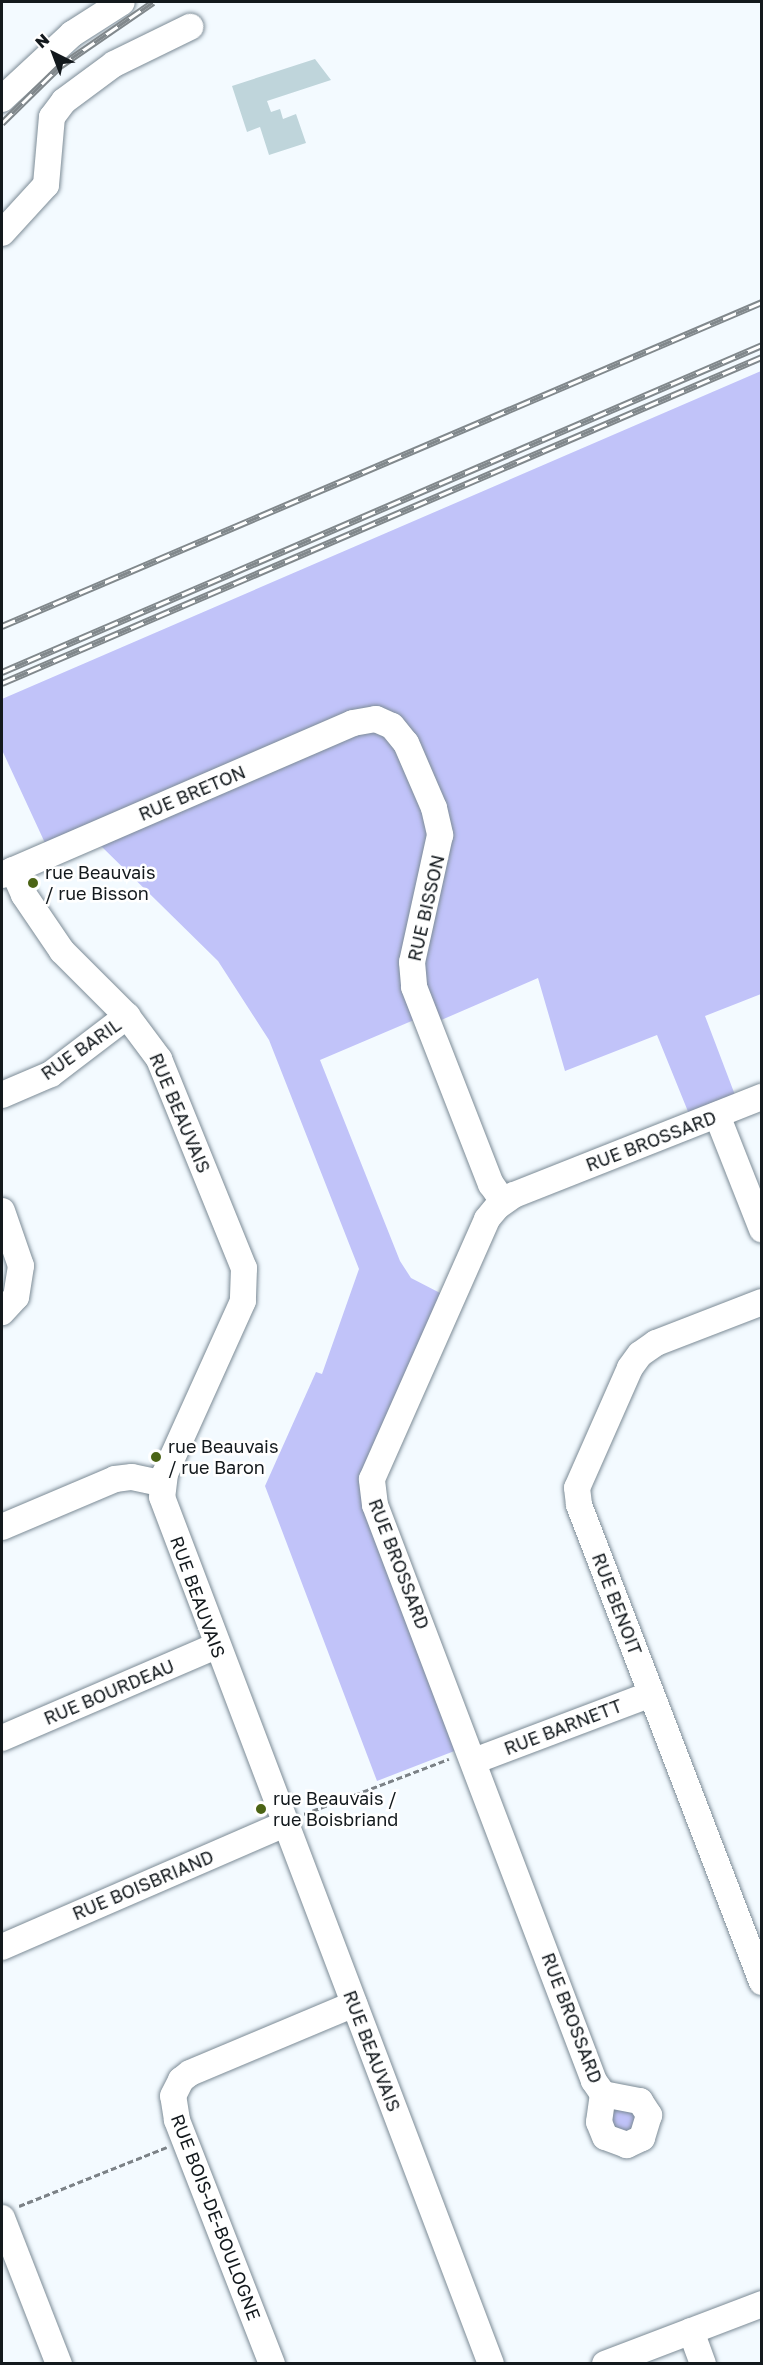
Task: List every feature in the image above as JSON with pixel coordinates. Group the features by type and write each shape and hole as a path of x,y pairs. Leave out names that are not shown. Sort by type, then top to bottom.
{"street":[{"path":"2,99 72,34 122,2"},
{"path":"2,233 46,185 52,117 64,101 114,64 190,27"},
{"name":"RUE BRETON","path":"7,872 353,723 384,721"},
{"name":"RUE BISSON","path":"384,721 406,743 440,835 412,962 414,987 491,1184 503,1201"},
{"name":"RUE BEAUVAIS","path":"7,872 62,951 127,1016 159,1059 244,1268 246,1285 243,1301 161,1484 162,1497 216,1646 290,1821 354,2004 492,2364"},
{"name":"RUE BARIL","path":"2,1095 61,1067 127,1016"},
{"name":"RUE BROSSARD","path":"603,2094 594,2081 467,1758 371,1487 487,1219 503,1201 762,1097"},
{"path":"717,1115 762,1229"},
{"path":"2,1210 21,1266 16,1297 2,1312"},
{"name":"RUE BENOIT","path":"762,1302 656,1343 640,1353 630,1368 579,1482 579,1505 762,1982"},
{"path":"2,1527 115,1479 132,1477 161,1484"},
{"name":"RUE BOURDEAU","path":"2,1738 216,1646"},
{"name":"RUE BARNETT","path":"467,1758 651,1694"},
{"name":"RUE BOISBRIAND","path":"2,1947 290,1821"},
{"name":"RUE BOIS-DE-BOULOGNE","path":"272,2364 177,2120 173,2096 181,2080 190,2073 354,2004"},
{"path":"5,2223 59,2364"},
{"path":"605,2364 762,2304"},
{"path":"691,2331 703,2364"}],"path":[{"path":"290,1821 467,1758"},
{"path":"5,2223 175,2144"}],"shaded area":[{"path":"761,371 761,994 705,1016 735,1095 689,1114 657,1035 565,1071 538,978 439,1021 421,968 446,859 386,711 45,843 2,750 2,699"},
{"path":"375,727 395,741 431,828 414,1020 320,1060 400,1261 411,1278 442,1294 364,1471 457,1750 377,1781 265,1486 316,1372 322,1374 359,1269 269,1040 218,961 99,844"},
{"path":"611,2106 633,2110 639,2121 627,2135 612,2128"}],"building":[{"path":"315,59 331,80 267,101 271,112 280,109 283,119 296,114 306,143 269,155 260,127 247,132 232,86"}],"railway":[{"path":"2,123 60,66 153,2"},
{"path":"2,626 762,302"},
{"path":"2,672 762,345"},
{"path":"2,683 762,357"}],"place":[{"name":"rue Beauvais / rue Bisson","path":"33,883"},
{"name":"rue Beauvais / rue Baron","path":"156,1457"},
{"name":"rue Beauvais / rue Boisbriand","path":"261,1809"}]}
